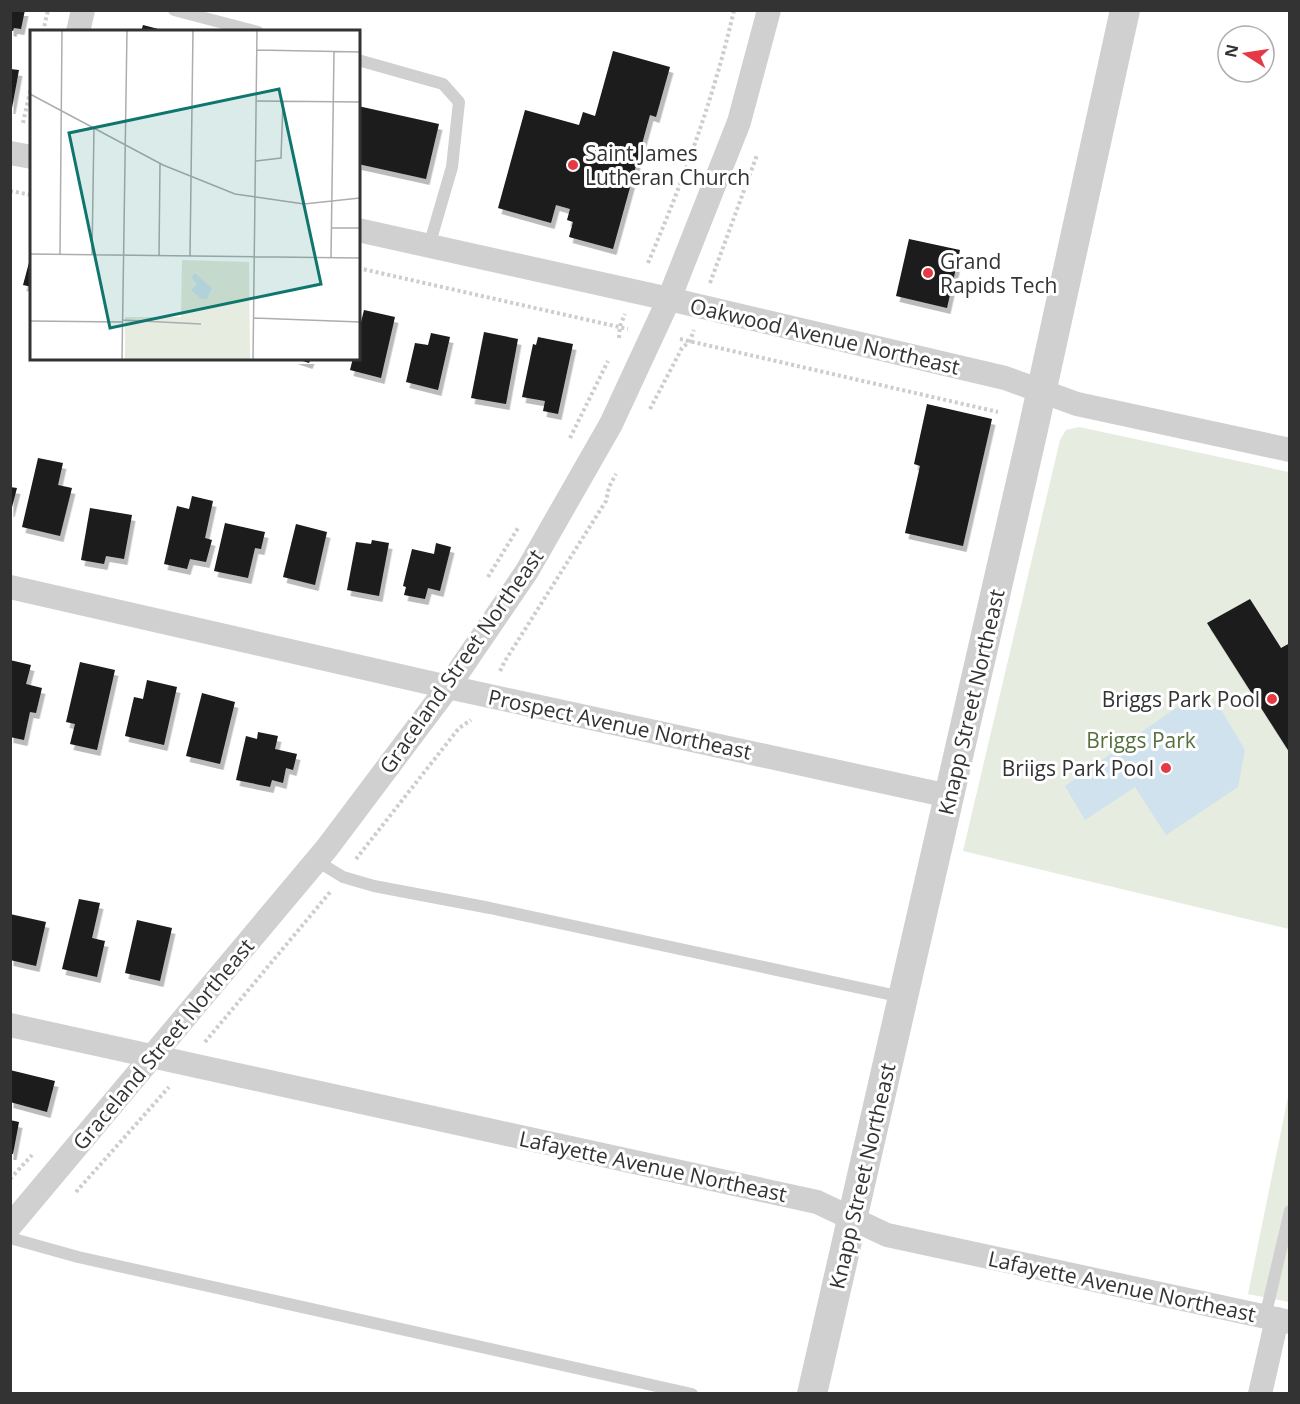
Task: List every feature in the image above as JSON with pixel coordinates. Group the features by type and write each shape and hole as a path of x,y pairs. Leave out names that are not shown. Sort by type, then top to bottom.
{"street":[{"path":"78,30 83,10"},
{"name":"Graceland Street Northeast","path":"10,1226 317,861 448,687 527,572 611,424 669,299 739,122 769,10"},
{"name":"Knapp Street Northeast","path":"812,1394 1041,391 1125,10"},
{"path":"10,153 30,157"},
{"name":"Oakwood Avenue Northeast","path":"360,230 669,299 1005,378 1077,404 1290,450"},
{"name":"Prospect Avenue Northeast","path":"10,587 448,687 949,796"},
{"name":"Lafayette Avenue Northeast","path":"10,1025 818,1202 887,1235 1277,1319"},
{"path":"1260,1394 1277,1319"}],"lane":[{"path":"174,10 250,30"},
{"path":"360,61 442,84 459,102 452,167 429,246"},
{"path":"317,861 343,877 374,885 903,998"},
{"path":"1277,1319 1290,1211"},
{"path":"10,1238 78,1257 692,1394"}],"path":[{"path":"43,30 48,10"},
{"path":"648,263 680,187 699,132 716,81 734,10"},
{"path":"23,123 30,93"},
{"path":"10,190 30,195"},
{"path":"616,346 620,336 620,326 634,292"},
{"path":"567,442 611,355"},
{"path":"483,585 524,519"},
{"path":"10,1179 33,1153"}],"green space":[{"name":"Briggs Park","path":"1079,427 1289,472 1289,929 963,851 1060,440 1066,430"},
{"path":"1289,1092 1289,1302 1248,1294"}],"water":[{"name":"Briigs Park Pool","path":"1183,703 1220,708 1245,750 1238,787 1166,835 1135,787 1085,820 1065,786"}],"building":[{"path":"10,10 25,10 21,29 10,30"},
{"path":"143,25 162,30 142,30"},
{"name":"Saint James Lutheran Church","path":"613,51 670,67 656,117 650,115 613,249 569,237 573,222 567,220 570,209 556,205 551,223 498,208 525,110 579,125 583,112 595,116"},
{"path":"10,69 19,70 12,108 10,108"},
{"path":"360,106 439,124 426,179 360,164"},
{"name":"Grand Rapids Tech","path":"909,239 960,250 947,308 896,296"},
{"path":"30,259 30,287 23,285"},
{"path":"364,310 395,317 381,378 350,370 352,360 360,360 360,326"},
{"path":"484,332 518,339 506,404 471,398"},
{"path":"431,333 450,337 438,390 406,382 415,343 428,345"},
{"path":"538,337 573,344 558,414 543,411 545,401 522,397 533,344 536,345"},
{"path":"927,404 992,419 963,546 905,533 920,466 914,464"},
{"path":"38,458 63,463 58,485 72,488 60,536 22,527"},
{"path":"10,487 17,488 11,511 10,511"},
{"path":"192,496 213,501 205,538 212,540 206,562 190,559 187,569 164,564 177,506 189,509"},
{"path":"90,508 132,515 124,559 106,556 104,564 81,560"},
{"path":"225,523 265,532 261,549 255,548 248,578 214,571"},
{"path":"296,524 327,532 315,585 283,577"},
{"path":"372,540 389,543 379,596 347,590 356,542 371,544"},
{"path":"436,543 451,547 440,591 428,588 425,599 404,595 406,587 403,586 412,549 434,554"},
{"name":"Briggs Park Pool","path":"1250,599 1281,648 1290,643 1288,750 1207,623"},
{"path":"10,660 31,665 26,684 42,688 36,713 30,712 24,740 10,737"},
{"path":"80,662 115,670 97,750 70,744 75,724 66,722"},
{"path":"147,680 177,687 164,745 125,736 134,697 143,699"},
{"path":"202,693 235,702 220,764 186,756"},
{"path":"258,732 278,736 275,749 297,754 293,770 286,768 283,783 272,780 270,787 236,780 246,736 257,739"},
{"path":"79,899 100,903 92,938 105,941 97,977 62,969"},
{"path":"10,914 46,922 36,966 10,960"},
{"path":"137,920 172,928 160,981 125,973"},
{"path":"10,1070 55,1081 47,1112 10,1102"},
{"path":"10,1120 19,1122 13,1154 10,1154"}],"place":[{"name":"Saint James Lutheran Church","path":"573,165"},
{"name":"Grand Rapids Tech","path":"928,273"},
{"name":"Briggs Park Pool","path":"1272,699"},
{"name":"Briigs Park Pool","path":"1166,768"}]}
